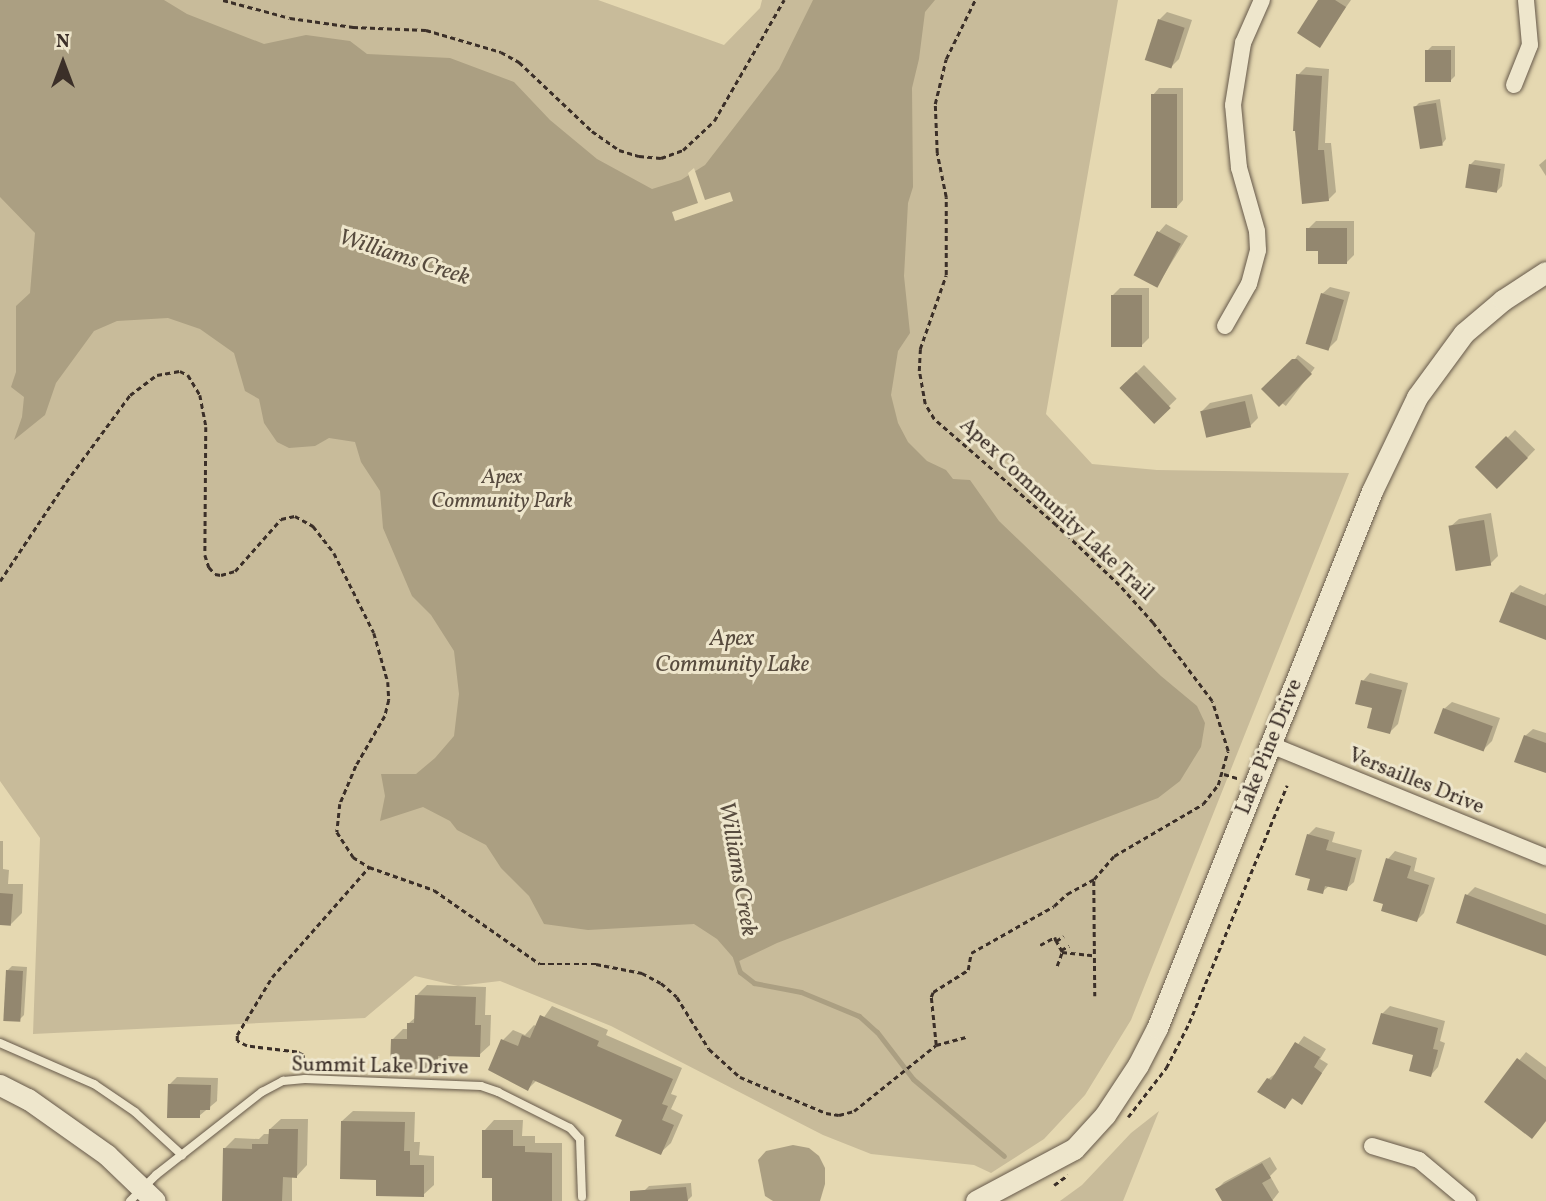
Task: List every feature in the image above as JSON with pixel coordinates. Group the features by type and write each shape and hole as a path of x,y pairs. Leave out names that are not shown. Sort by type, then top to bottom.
{"main road":[{"name":"Lake Pine Drive","path":"976,1201 1074,1149 1105,1115 1138,1065 1157,1028 1372,491 1417,397 1464,333 1503,300 1546,272"},
{"path":"0,1085 56,1118 107,1156 143,1197"}],"street":[{"path":"1225,326 1249,284 1258,250 1257,231 1237,158 1233,106 1243,43 1262,0"},
{"path":"1514,85 1530,45 1526,0"},
{"name":"Versailles Drive","path":"1271,745 1546,857"},
{"path":"1371,1146 1419,1160 1468,1201"}],"lane":[{"path":"0,1043 94,1083 135,1112 182,1155"},
{"name":"Summit Lake Drive","path":"143,1197 182,1155 262,1092 283,1080 305,1079 481,1086 498,1092 570,1128 580,1139 582,1197"}],"path":[{"path":"223,0 303,20 353,27 426,30 501,52 519,62 592,131 619,150 639,156 661,158 683,150 714,121 784,0"},
{"name":"Apex Community Lake Trail","path":"975,0 946,60 935,104 937,152 946,197 946,275 920,349 919,370 925,404 934,419 1056,525 1119,585 1153,623 1212,701 1228,751 1224,774"},
{"path":"0,581 65,482 130,395 157,375 180,371 188,375 200,395 206,427 205,555 209,567 221,575 235,571 281,519 295,516 313,526 334,553 374,633 388,682 389,700 386,716 348,785 337,822 341,840 354,857 369,867 434,890 540,964 622,967 661,983 677,997 709,1049 723,1064 740,1077 815,1108 839,1115 854,1111 936,1045 966,1037"},
{"path":"936,1045 930,998 933,992 968,970 971,953 1035,918 1094,879 1114,856 1203,804 1214,792 1224,774 1234,777"},
{"path":"1273,793 1280,796"},
{"path":"305,1079 303,1055 247,1046 237,1041 237,1035 272,977 369,867"},
{"path":"1094,879 1096,996"},
{"path":"1056,941 1064,936"},
{"path":"1040,945 1055,937 1061,951 1057,966"},
{"path":"1061,951 1069,946"},
{"path":"1061,951 1095,955"}],"green space":[{"name":"Apex Community Park","path":"0,0 598,0 724,45 760,8 762,0 1118,0 1046,414 1092,464 1157,470 1349,473 1131,1020 1085,1095 1044,1139 991,1173 974,1165 871,1154 823,1135 611,1026 500,981 458,986 415,976 365,1018 33,1034 40,838 0,781"},
{"path":"1159,1111 1123,1201 1060,1201 1082,1185 1131,1133"}],"water":[{"name":"Apex Community Lake","path":"0,0 164,0 187,14 264,44 306,35 350,41 367,54 450,58 514,82 550,120 597,159 652,189 681,180 705,165 779,69 813,0 935,0 925,12 912,88 913,187 908,203 904,276 910,333 898,351 891,395 898,423 908,442 927,461 946,470 953,479 970,480 999,521 1161,676 1197,706 1205,723 1201,747 1180,781 1158,798 777,943 737,962 717,939 694,924 588,930 544,924 529,896 501,868 486,845 457,830 450,821 423,807 380,821 385,796 381,774 416,774 435,758 454,736 459,694 454,651 431,615 412,596 383,528 380,491 361,462 355,442 329,438 315,446 289,448 277,442 264,423 259,399 245,391 234,353 200,329 168,318 117,321 94,331 56,383 45,415 14,440 22,417 24,397 11,387 16,372 16,306 30,293 35,233 0,197"},
{"path":"793,1145 809,1148 819,1156 825,1168 825,1184 820,1201 773,1201 765,1196 758,1160 766,1151"}],"pier":[{"path":"694,168 705,200 730,192 733,201 675,221 672,212 698,203 688,173"}],"building":[{"path":"1318,0 1335,0 1346,7 1320,48 1297,33"},
{"path":"1158,19 1185,28 1171,69 1145,60"},
{"path":"1425,50 1451,50 1451,82 1425,82"},
{"path":"1296,74 1322,76 1318,150 1324,150 1329,201 1302,204 1293,131"},
{"path":"1151,94 1177,94 1177,208 1151,208"},
{"path":"1436,103 1443,145 1420,149 1413,107"},
{"path":"1469,164 1501,169 1497,193 1465,188"},
{"path":"1306,228 1347,228 1347,264 1318,264 1318,251 1306,251"},
{"path":"1157,231 1181,244 1157,288 1134,275"},
{"path":"1321,293 1344,300 1328,351 1306,344"},
{"path":"1111,295 1142,295 1142,347 1111,347"},
{"path":"1292,359 1297,359 1312,374 1279,407 1261,389"},
{"path":"1136,372 1171,408 1154,424 1119,388"},
{"path":"1245,401 1251,427 1206,438 1200,411"},
{"path":"1506,436 1528,458 1497,489 1475,467"},
{"path":"1484,520 1491,565 1456,571 1448,526"},
{"path":"1511,592 1546,606 1546,640 1499,622"},
{"path":"1361,680 1402,690 1390,734 1367,728 1372,708 1355,704"},
{"path":"1443,708 1493,726 1484,751 1434,733"},
{"path":"1524,735 1546,743 1546,773 1514,762"},
{"path":"1307,834 1329,840 1326,850 1356,858 1347,891 1325,886 1323,894 1307,890 1310,879 1295,875"},
{"path":"1386,858 1411,866 1407,878 1429,885 1417,922 1381,911 1383,904 1373,901"},
{"path":"0,893 13,894 11,926 0,925"},
{"path":"1465,894 1546,925 1546,956 1456,923"},
{"path":"6,970 23,971 20,1022 3,1021"},
{"path":"415,995 476,997 475,1025 481,1025 480,1057 438,1056 438,1070 390,1068 391,1039 407,1039 407,1023 414,1023"},
{"path":"1381,1013 1438,1028 1433,1049 1438,1050 1431,1077 1409,1071 1413,1055 1372,1044"},
{"path":"540,1015 599,1041 597,1046 673,1079 662,1104 668,1106 662,1120 674,1125 661,1155 615,1136 622,1120 533,1080 528,1091 488,1070 501,1039 518,1046 522,1035 530,1038"},
{"path":"1295,1042 1320,1057 1314,1067 1322,1073 1302,1105 1292,1098 1285,1109 1257,1092 1267,1078 1271,1080"},
{"path":"1517,1058 1546,1080 1546,1121 1532,1139 1484,1102"},
{"path":"168,1084 211,1085 210,1110 200,1110 200,1118 167,1118"},
{"path":"341,1121 405,1122 404,1151 410,1151 410,1165 424,1165 424,1197 376,1196 376,1180 340,1179"},
{"path":"269,1129 298,1129 297,1178 283,1177 282,1201 222,1201 223,1148 252,1149 252,1144 268,1144"},
{"path":"482,1130 513,1130 513,1146 525,1146 525,1152 552,1153 552,1201 492,1201 492,1178 482,1178"},
{"path":"1262,1163 1271,1178 1262,1183 1273,1201 1222,1201 1215,1189"},
{"path":"686,1187 688,1201 630,1201 630,1191"}],"waterway":[{"name":"Williams Creek","path":"735,957 740,972 754,983 801,992 859,1016 877,1032 913,1079 1004,1156"}]}
